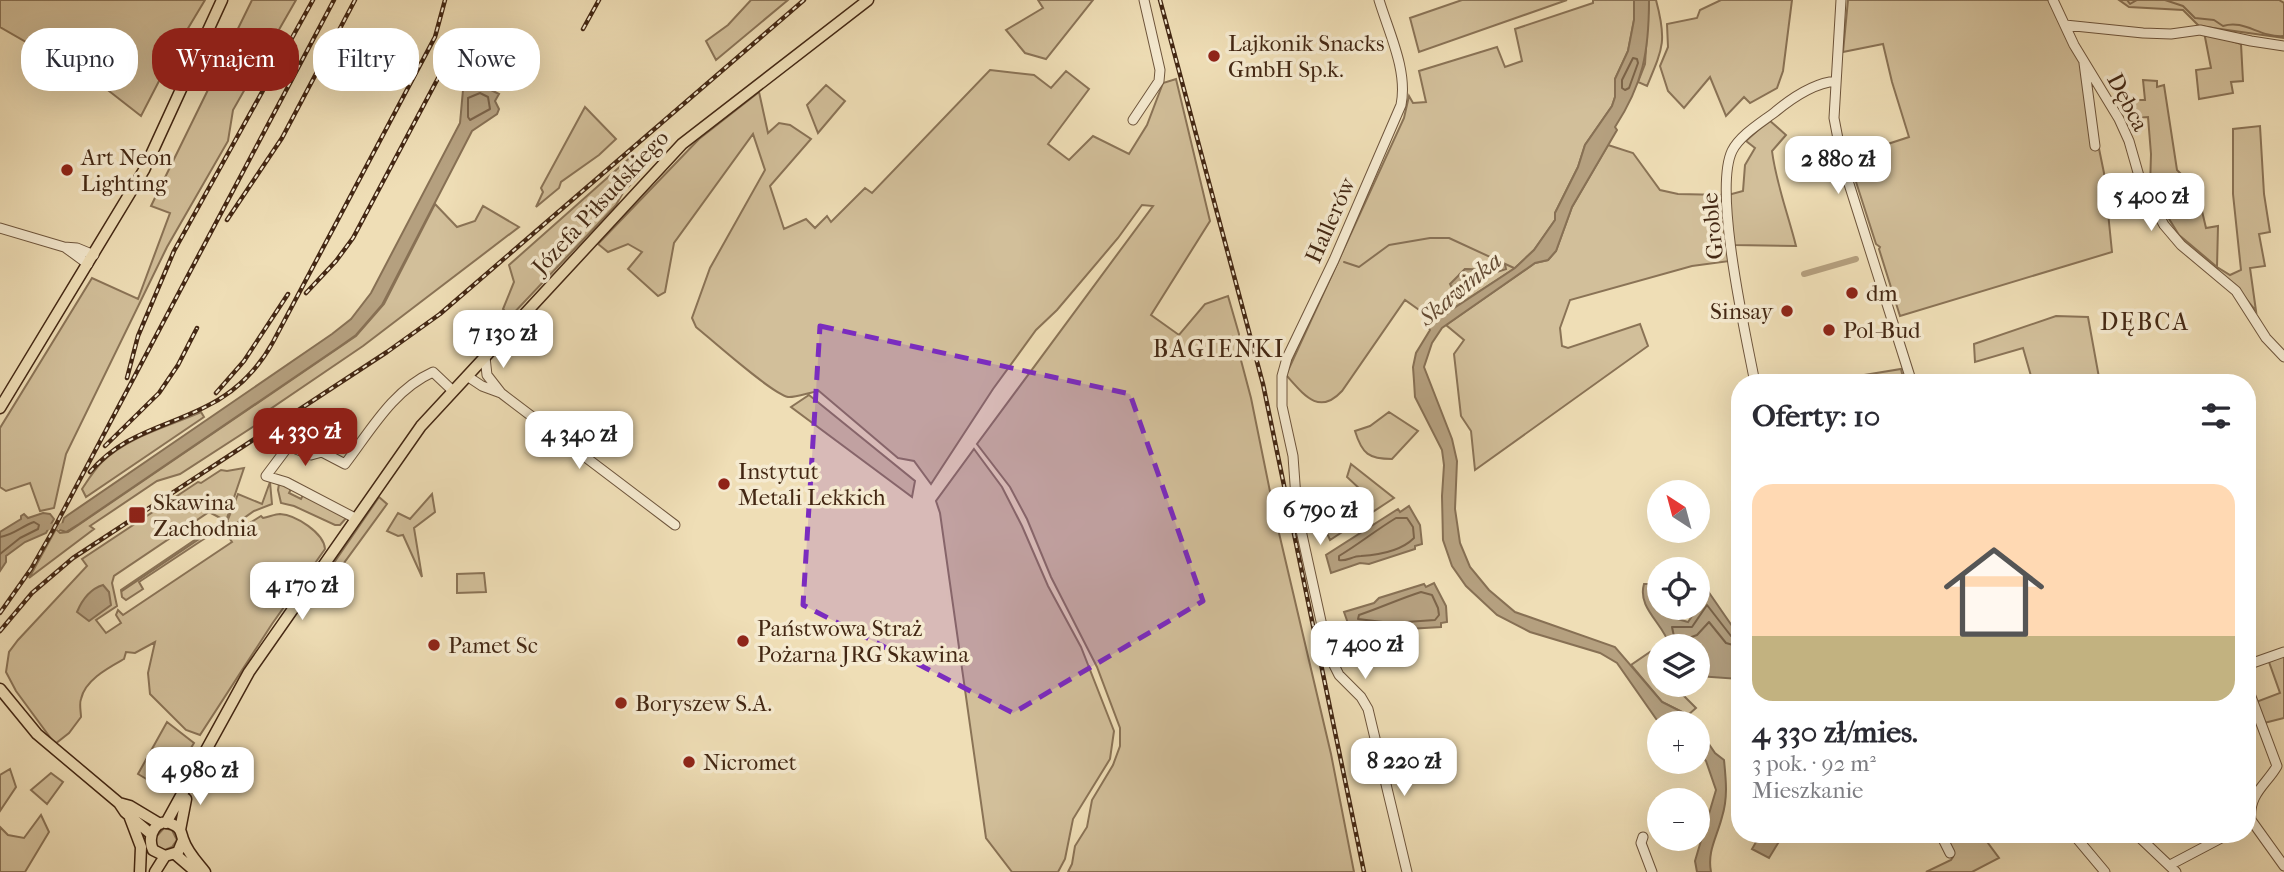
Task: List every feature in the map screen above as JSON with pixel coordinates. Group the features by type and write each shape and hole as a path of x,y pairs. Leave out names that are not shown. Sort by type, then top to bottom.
{"main road":[{"path":"0,408 144,170 222,0"},
{"name":"Józefa Piłsudskiego","path":"163,824 190,782 244,680 411,439 682,144 868,0"},
{"path":"0,689 37,734 119,803 150,834 153,850 170,855 196,872"},
{"name":"Józefa Piłsudskiego","path":"182,835 183,810 190,782"},
{"path":"119,803 163,824 176,826 193,858 205,872"},
{"path":"129,815 141,847 142,872"},
{"path":"150,834 163,824"},
{"path":"155,872 181,846 182,835"},
{"path":"142,872 153,850"}],"street":[{"path":"1133,120 1159,80 1160,70 1144,0"},
{"name":"Hallerów","path":"1379,0 1401,72 1403,97 1395,122 1287,358 1281,394 1293,456 1297,512 1329,658 1339,675 1368,709 1407,872"},
{"path":"1840,0 1833,118 1839,153 1909,374"},
{"name":"Dębca","path":"2053,0 2084,62 2119,119 2129,141 2141,183 2164,225 2181,245 2236,291 2266,338 2284,357"},
{"path":"2065,25 2157,34 2200,30 2284,46"},
{"path":"2084,62 2095,146"},
{"name":"Groble","path":"1753,374 1739,301 1726,196 1732,151 1789,100 1823,82 1836,81"},
{"path":"0,228 64,247 91,260"},
{"path":"485,357 487,375 501,393 675,524"},
{"path":"355,518 286,482 266,476 299,432 317,444 322,452 345,464 403,391 433,372 453,391"},
{"path":"471,372 487,375"},
{"path":"471,372 482,386 501,393"},
{"path":"288,446 311,455 322,452"},
{"path":"2256,662 2284,652"},
{"path":"2256,710 2277,766 2262,782 2256,796"},
{"path":"2256,828 2284,860"},
{"path":"1643,837 1641,843 1652,872"},
{"path":"2266,839 2284,866"},
{"path":"1945,843 1950,853"},
{"path":"2081,843 2105,872"},
{"path":"2144,843 2173,869 2214,843"}],"highlighted area":[{"path":"820,326 1130,394 1203,601 1013,713 803,605"}],"shaded area":[{"path":"0,0 205,0 188,28 152,28 154,91 141,116 109,91 138,91 138,28 21,28 21,39 0,27"},
{"path":"252,0 296,0 280,28 238,28"},
{"path":"751,0 788,0 716,60 706,41 728,25"},
{"path":"1038,0 1093,0 1046,59 1025,53 1006,30 1043,8"},
{"path":"1462,0 1567,0 1419,52 1410,18"},
{"path":"1593,0 1634,0 1634,20 1628,51 1615,79 1612,106 1585,145 1578,167 1555,213 1555,220 1534,250 1515,268 1454,308 1429,317 1405,300 1342,391 1326,402 1312,400 1286,375 1404,118 1409,96 1413,103 1426,102 1419,71 1497,47 1505,67 1522,61 1515,29 1593,3","holes":["1498,262 1493,272 1468,279 1459,290 1459,275 1465,269 1484,270 1485,266"]},
{"path":"1649,0 1656,0 1662,44 1647,86 1638,82 1645,64"},
{"path":"1721,0 1792,0 1783,71 1777,88 1750,103 1744,97 1726,116 1710,77 1684,108 1668,91 1660,66 1668,47 1667,24 1697,18 1700,10"},
{"path":"1848,0 2049,0 2081,61 2104,173 2112,252 1900,316 1880,247 1876,244 1848,157 1909,137 1883,44 1843,52"},
{"path":"2119,0 2279,0 2284,3 2284,38 2199,26 2183,10 2129,7"},
{"path":"2204,32 2241,44 2243,81 2231,82 2233,93 2199,99 2196,70 2211,68"},
{"path":"990,70 1034,75 1051,88 1066,71 1089,89 1048,144 1069,160 1093,136 1129,154 1147,125 1163,83 1176,79 1210,221 1151,315 1179,335 1205,304 1228,296 1239,334 1238,349 1275,516 1331,754 1354,872 1068,872 1075,846 1087,827 1092,800 1113,765 1120,746 1120,728 1097,667 1051,577 1027,519 1010,487 977,444 1153,206 1142,205 1118,238 1057,310 1036,330 993,389 931,484 914,461 898,458 819,391 791,397 780,393 756,377 696,327 692,318 710,268 765,170 753,134 674,243 665,292 658,296 628,269 642,252 628,244 608,252 598,244 699,139 759,92 768,133 779,123 790,125 811,139 770,186 784,229 806,219 815,228 827,216 831,222 865,188 872,193"},
{"path":"2143,80 2157,81 2157,87 2164,85 2177,170 2183,176 2178,188 2183,215 2202,211 2206,228 2218,226 2217,267 2179,235 2150,188 2148,117 2134,118 2131,100 2145,100"},
{"path":"826,85 845,101 818,133 807,105"},
{"path":"207,91 244,91 233,110 228,141 167,247 66,454 54,508 40,511 30,483 6,491 0,487 0,428 92,278 138,299 170,213 151,206"},
{"path":"585,107 616,139 599,155 561,182 559,188 536,207 543,192 541,188"},
{"path":"1769,120 1786,135 1772,151 1796,246 1734,245 1728,195 1743,191 1745,165 1755,148 1746,141"},
{"path":"2260,126 2264,194 2270,232 2259,234 2265,266 2250,268 2256,311 2216,270 2217,267 2230,275 2241,270 2233,194 2233,129"},
{"path":"1608,145 1633,153 1660,190 1678,194 1724,195 1730,261 1692,266 1570,300 1560,328 1562,346 1568,348 1640,324 1648,346 1475,470 1471,431 1461,416 1454,354 1464,340 1446,325 1535,263 1548,260 1556,251 1572,207"},
{"path":"633,155 639,176 624,191 616,205 510,317 503,309 514,282 509,265"},
{"path":"435,204 457,227 475,221 483,206 519,227 363,346 266,412 262,421 180,474 157,481 90,526 94,529 29,578 56,529 60,533 68,532 356,336 384,304"},
{"path":"2056,316 2088,317 2098,374 2030,374 2023,348 1975,362 1974,344"},
{"path":"1901,369 1902,374 1870,374"},
{"path":"809,395 915,481 912,497 791,407"},
{"path":"201,412 204,417 86,497 82,489 99,465 113,453 136,439"},
{"path":"1389,412 1418,431 1392,459 1378,458 1364,450 1355,431 1370,426"},
{"path":"974,449 1002,487 1022,526 1048,586 1081,647 1114,731 1110,759 1073,819 1065,859 1058,872 1012,872 986,838 940,513 936,501"},
{"path":"1351,464 1394,498 1330,540 1326,531 1361,490 1347,477"},
{"path":"244,468 226,521 209,512 114,576 112,583 117,606 96,620 106,633 121,623 116,615 118,610 123,615 232,542 230,539 236,535 235,532 261,516 286,515 315,531 325,549 272,624 200,735 186,730 150,694 148,673 155,642 135,653 126,652 124,659 92,680 83,692 81,717 69,733 55,744 16,691 6,672 9,652 87,566 82,559 198,482 201,483 221,470"},
{"path":"270,482 272,504 254,511 234,525 227,522 238,494 262,504"},
{"path":"279,484 292,487 289,493 301,499 304,493 348,516 340,525 335,525 294,506 281,503"},
{"path":"432,494 435,512 414,528 422,577 403,535 398,536 387,531 398,513 410,519"},
{"path":"379,497 387,504 336,574 332,601 316,589"},
{"path":"211,529 213,533 139,582 143,589 126,600 122,597 121,590"},
{"path":"484,573 486,592 457,593 457,574"},
{"path":"1647,654 1647,684 1631,665"},
{"path":"2284,655 2284,718 2264,723 2256,702 2280,693 2269,662"},
{"path":"1658,697 1685,697 1696,708 1693,711 1680,711"},
{"path":"167,722 194,743 165,790 138,774"},
{"path":"10,769 16,787 0,811 0,775"},
{"path":"51,773 63,782 47,804 31,790"},
{"path":"41,815 49,832 25,872 0,872 0,827 8,835 24,838"},
{"path":"164,828 172,830 177,840 172,847 160,852 154,839"},
{"path":"1946,843 1988,843 1999,858 1972,872 1926,872 1953,857"}],"water":[{"path":"1634,0 1649,0 1646,52 1638,82 1615,127 1617,130 1572,207 1556,251 1548,260 1535,263 1442,328 1432,343 1424,367 1452,439 1457,461 1455,509 1460,543 1470,567 1489,590 1515,612 1615,647 1647,684 1647,697 1658,697 1680,711 1651,711 1617,663 1600,653 1530,632 1497,615 1466,586 1452,566 1443,540 1442,450 1415,397 1413,367 1416,353 1430,330 1425,323 1429,317 1454,308 1515,268 1534,250 1555,220 1555,213 1578,167 1585,145 1612,106 1615,79 1628,51 1634,20"},
{"path":"463,91 493,91 499,94 495,101 499,109 497,114 472,131 382,305 356,335 79,524 66,532 60,530 64,518 68,515 351,319 371,293 460,123"},
{"name":"Skawinka","path":"1498,261 1505,264 1506,269 1468,279 1461,290 1453,290 1450,284 1465,269 1484,270 1485,266 1495,265"},
{"path":"1409,506 1420,525 1422,544 1415,546 1415,549 1369,564 1360,563 1331,573 1326,555 1398,509 1400,512"},
{"path":"43,513 50,514 54,519 46,533 25,542 6,556 6,562 0,571 0,532 21,519 24,514 28,518"},
{"path":"1434,583 1446,606 1447,622 1441,623 1441,627 1350,629 1344,612 1374,603 1379,598"},
{"path":"1644,584 1647,584 1647,608 1643,593"},
{"path":"103,585 109,592 111,605 89,621 77,612 87,596"},
{"path":"1710,594 1731,624 1731,678 1710,677 1710,634 1664,634 1655,620 1710,620"},
{"path":"1710,746 1724,760 1725,803 1711,851 1711,872 1697,872 1695,861 1698,851 1710,851 1710,810 1716,790 1710,773"},
{"path":"1755,843 1778,843 1769,858 1752,849"}],"waterway":[{"path":"2127,0 2130,4 2137,0"},
{"path":"2156,0 2164,0"},
{"path":"2165,0 2183,6 2195,18 2214,20 2223,26 2238,25 2284,36"},
{"name":"Skawinka","path":"1344,262 1359,267 1389,245 1430,238 1449,238 1514,268"},
{"path":"1804,274 1856,259"},
{"path":"44,527 68,526"},
{"path":"122,591 211,531"}],"railway":[{"path":"127,378 138,336 174,251 313,0"},
{"path":"0,613 31,569 51,534 334,0"},
{"path":"227,220 282,138 355,0"},
{"path":"90,472 129,441 224,396 260,363 435,37 445,0"},
{"path":"583,29 599,0"},
{"path":"0,631 32,593 73,558 387,352 440,314 804,0"},
{"path":"1160,0 1263,384 1364,872"},
{"path":"306,293 353,238 433,88"},
{"path":"216,393 244,361 288,294"},
{"path":"105,446 159,393 178,365 197,328"}],"place":[{"name":"Lajkonik Snacks GmbH Sp.k.","path":"1214,56"},
{"name":"Art Neon Lighting","path":"67,170"},
{"name":"dm","path":"1852,293"},
{"name":"Sinsay","path":"1787,311"},
{"name":"Pol-Bud","path":"1829,330"},
{"name":"Instytut Metali Lekkich","path":"724,484"},
{"name":"Skawina Zachodnia","path":"137,515"},
{"name":"Państwowa Straż Pożarna JRG Skawina","path":"743,641"},
{"name":"Pamet Sc","path":"434,645"},
{"name":"Boryszew S.A.","path":"621,703"},
{"name":"Nicromet","path":"689,762"}],"district":[{"name":"DĘBCA","path":"2145,322"},
{"name":"BAGIENKI","path":"1219,349"}]}
